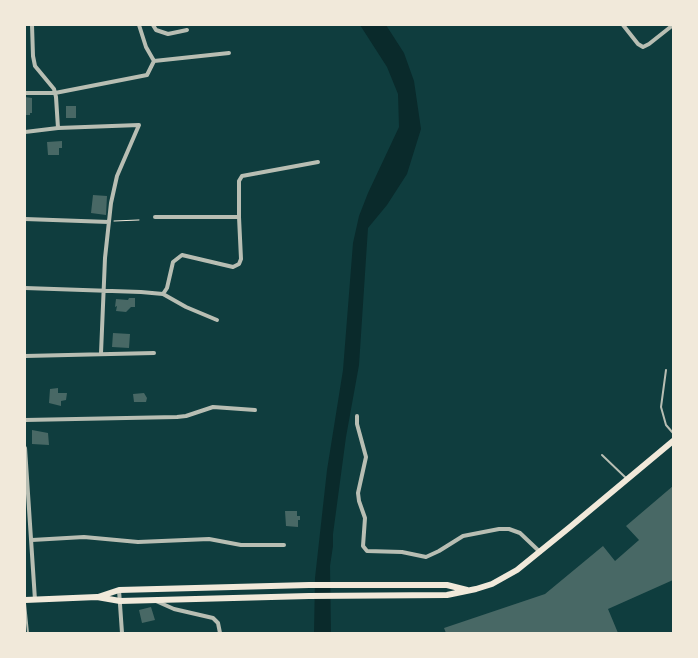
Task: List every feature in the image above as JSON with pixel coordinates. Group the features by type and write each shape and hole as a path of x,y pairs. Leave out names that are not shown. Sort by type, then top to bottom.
{"highway":[{"path":"25,600 97,597 120,601 309,596 447,595 482,587 502,579 540,552 673,440"},
{"path":"97,597 119,590 308,585 447,585 468,590"}],"street":[{"path":"32,25 35,66 51,84 55,93 58,128"},
{"path":"139,25 146,47 154,61"},
{"path":"153,25 156,30 168,34 187,30"},
{"path":"623,25 638,44 643,46 649,44 673,25"},
{"path":"154,61 229,53"},
{"path":"25,93 55,93 147,75 154,61"},
{"path":"25,132 58,128 139,125 117,176 109,222 101,354"},
{"path":"163,294 167,288 173,262 182,255 233,267 238,264 240,259 239,181 242,176 318,162"},
{"path":"155,218 239,217"},
{"path":"25,218 109,222"},
{"path":"25,288 163,294 186,307 217,320"},
{"path":"25,356 154,353"},
{"path":"25,420 177,417 213,407 255,410"},
{"path":"357,416 357,424 366,457 358,493 365,518 363,546 367,551 402,552 426,557 463,536 509,529 520,533 540,552"},
{"path":"25,448 36,600"},
{"path":"32,540 84,537 138,542 209,539 241,545 284,545"},
{"path":"119,590 122,633"},
{"path":"154,600 174,609 213,618 218,623 220,633"}],"lane":[{"path":"666,370 661,406 666,425 673,433"},
{"path":"602,455 627,479"},
{"path":"25,600 28,633"}],"path":[{"path":"109,222 139,220"}],"water":[{"path":"360,25 386,25 404,53 414,81 421,129 407,174 387,205 368,228 359,365 346,437 330,566 331,633 314,633 315,578 327,470 343,370 353,243 359,216 368,193 399,127 398,94 387,67"}],"building":[{"path":"25,97 32,98 32,113 30,115 25,115"},
{"path":"66,106 76,106 76,118 66,118"},
{"path":"62,141 59,155 48,155 47,142"},
{"path":"93,195 107,196 106,215 91,213"},
{"path":"129,298 135,298 135,307 131,307 126,312 116,311 116,299 128,300"},
{"path":"113,333 130,334 129,348 112,347"},
{"path":"58,388 58,393 67,393 66,400 61,401 61,406 49,403 50,389"},
{"path":"144,393 147,398 146,402 134,402 133,394"},
{"path":"32,430 48,433 49,445 32,444"},
{"path":"673,486 673,580 608,609 618,633 446,633 444,628 545,594 603,546 615,561 639,540 626,526"},
{"path":"285,511 297,511 297,516 300,516 298,527 286,526"},
{"path":"151,607 155,620 142,623 139,610"}]}
